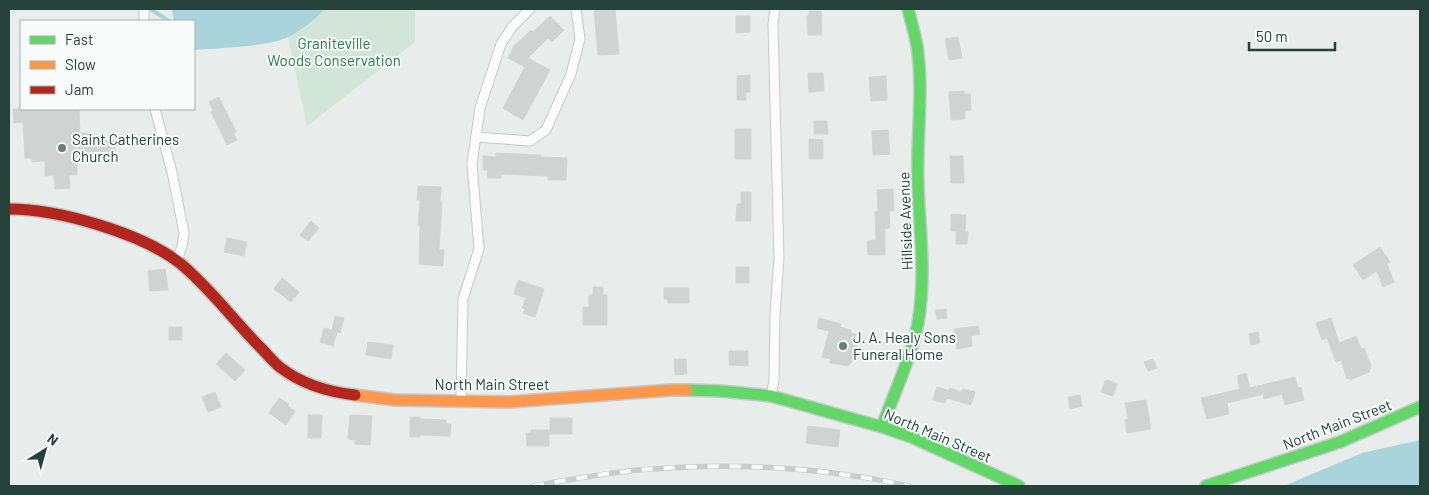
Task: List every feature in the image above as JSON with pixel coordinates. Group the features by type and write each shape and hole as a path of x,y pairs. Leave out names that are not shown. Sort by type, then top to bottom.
{"main road":[{"name":"Hillside Avenue","path":"882,427 914,339 922,279 923,252 918,186 919,79 917,46 908,9"},
{"name":"North Main Street","path":"9,209 65,215 111,229 162,250 177,260 206,287 253,340 281,368 306,383 339,393 395,400 523,402 672,390 720,391 771,396 911,437 1019,486"},
{"name":"North Main Street","path":"1206,486 1340,442 1420,407"}],"street":[{"path":"461,401 463,299 479,250 472,164 480,108 501,44 512,27 530,9"},
{"path":"476,137 530,141 546,130 571,74 580,39 576,9"},
{"path":"771,396 774,380 775,315 779,258 773,24 775,9"},
{"path":"155,110 172,172 184,233 177,260"}],"green space":[{"name":"Graniteville Woods Conservation","path":"282,9 415,9 415,42 307,126"}],"water":[{"path":"172,9 325,9 303,28 279,40 243,46 195,50 195,20 174,20"},
{"path":"1420,440 1420,486 1284,486 1362,453"}],"building":[{"path":"594,9 615,9 619,54 598,55"},
{"path":"809,11 821,11 822,35 808,35 807,16 809,16"},
{"path":"550,16 564,30 552,42 548,38 528,58 550,70 523,120 503,108 525,67 508,58 514,46"},
{"path":"736,16 750,16 750,32 736,33"},
{"path":"958,37 962,58 949,60 945,39"},
{"path":"808,73 823,73 824,91 809,92"},
{"path":"750,75 750,92 746,92 746,100 737,100 737,76"},
{"path":"886,76 887,100 871,101 869,77"},
{"path":"964,91 964,94 970,94 971,110 965,111 965,119 951,120 949,92"},
{"path":"219,97 236,132 233,133 237,140 227,145 211,112 213,111 209,102"},
{"name":"Saint Catherines Church","path":"13,109 79,110 80,133 91,133 92,136 97,136 97,140 114,140 115,151 98,152 98,156 91,156 92,160 77,160 77,175 69,175 70,188 55,189 54,175 45,176 45,161 32,162 32,158 25,158 23,122 14,123"},
{"path":"814,121 827,121 828,134 814,134"},
{"path":"735,129 751,129 751,159 735,159"},
{"path":"888,130 890,154 873,155 872,131"},
{"path":"809,139 823,140 823,159 809,159"},
{"path":"496,153 567,158 566,180 548,180 548,176 501,174 501,178 487,178 488,170 483,170 483,156 496,157"},
{"path":"950,156 963,156 964,183 951,183"},
{"path":"418,186 441,187 439,250 444,250 443,266 419,264 420,226 418,226 420,200 417,200"},
{"path":"893,189 894,211 889,211 890,228 885,228 885,255 868,255 867,241 876,240 875,212 878,212 877,190"},
{"path":"741,192 751,192 751,221 736,221 737,204 741,204"},
{"path":"951,214 966,215 965,232 968,232 967,244 956,244 956,231 951,231"},
{"path":"311,221 319,228 308,241 300,235"},
{"path":"227,238 247,242 244,256 224,252"},
{"path":"1380,247 1390,262 1387,264 1394,282 1383,287 1377,271 1363,280 1353,265"},
{"path":"736,267 749,267 749,283 736,283"},
{"path":"165,269 168,290 150,291 148,271"},
{"path":"282,278 299,292 291,302 274,289"},
{"path":"518,280 544,289 535,317 523,313 525,309 522,308 526,298 514,294"},
{"path":"593,287 603,287 603,295 607,295 607,325 583,325 583,307 589,307 589,295 593,295"},
{"path":"664,288 689,288 689,303 668,303 668,299 664,299"},
{"path":"946,309 947,318 937,319 935,310"},
{"path":"335,316 344,318 340,333 337,332 333,346 320,342 324,328 332,330"},
{"path":"819,318 841,324 840,327 851,330 851,333 856,334 853,345 857,346 852,362 848,366 830,363 831,359 822,357 829,331 817,328"},
{"path":"1331,318 1339,343 1356,336 1361,349 1364,348 1371,366 1369,372 1350,380 1349,378 1347,379 1341,360 1336,362 1327,338 1322,340 1316,323"},
{"path":"978,326 980,334 971,336 972,346 957,349 954,329"},
{"path":"169,327 182,327 182,340 169,340"},
{"path":"1258,332 1260,343 1251,345 1249,334"},
{"path":"368,342 393,345 391,359 366,355"},
{"path":"729,351 748,351 748,366 729,365"},
{"path":"226,353 245,370 235,381 216,364"},
{"path":"674,359 686,359 687,374 675,375"},
{"path":"1153,359 1157,368 1148,371 1144,362"},
{"path":"1246,373 1250,388 1295,377 1298,388 1301,387 1304,400 1285,405 1282,394 1264,399 1263,394 1227,403 1229,414 1207,419 1201,398 1240,389 1237,376"},
{"path":"1108,380 1117,384 1113,396 1101,392 1105,381"},
{"path":"937,387 949,391 945,403 933,400"},
{"path":"950,388 962,392 963,389 975,392 971,405 947,398"},
{"path":"215,392 221,407 208,412 202,397"},
{"path":"1080,395 1082,406 1070,409 1068,397"},
{"path":"279,398 289,404 287,406 295,411 286,425 269,413"},
{"path":"1146,400 1151,429 1127,433 1125,420 1128,419 1125,403"},
{"path":"308,415 322,415 321,438 308,438"},
{"path":"350,415 372,416 370,445 355,444 355,440 348,439"},
{"path":"410,417 446,420 446,424 451,424 450,436 420,435 420,437 410,437"},
{"path":"550,418 572,418 572,434 550,434"},
{"path":"808,426 840,430 838,447 806,443"},
{"path":"531,430 549,430 549,446 527,446 526,433 531,433"}],"waterway":[{"path":"150,9 167,20"}],"railway":[{"path":"533,486 584,477 651,469 729,466 849,475 909,486"}],"traffic: fast":[{"path":"882,427 915,336 922,289 918,186 920,81 917,46 908,9"},
{"path":"687,390 771,396 882,427 911,437 1019,486"},
{"path":"1206,486 1340,442 1420,407"}],"traffic: slow":[{"path":"355,395 395,400 509,402 687,390"}],"traffic: jam":[{"path":"9,209 29,210 75,218 145,242 181,264 273,361 289,374 316,386 335,392 355,395"}],"place":[{"name":"Saint Catherines Church","path":"62,148"},
{"name":"J. A. Healy Sons Funeral Home","path":"843,346"}]}
